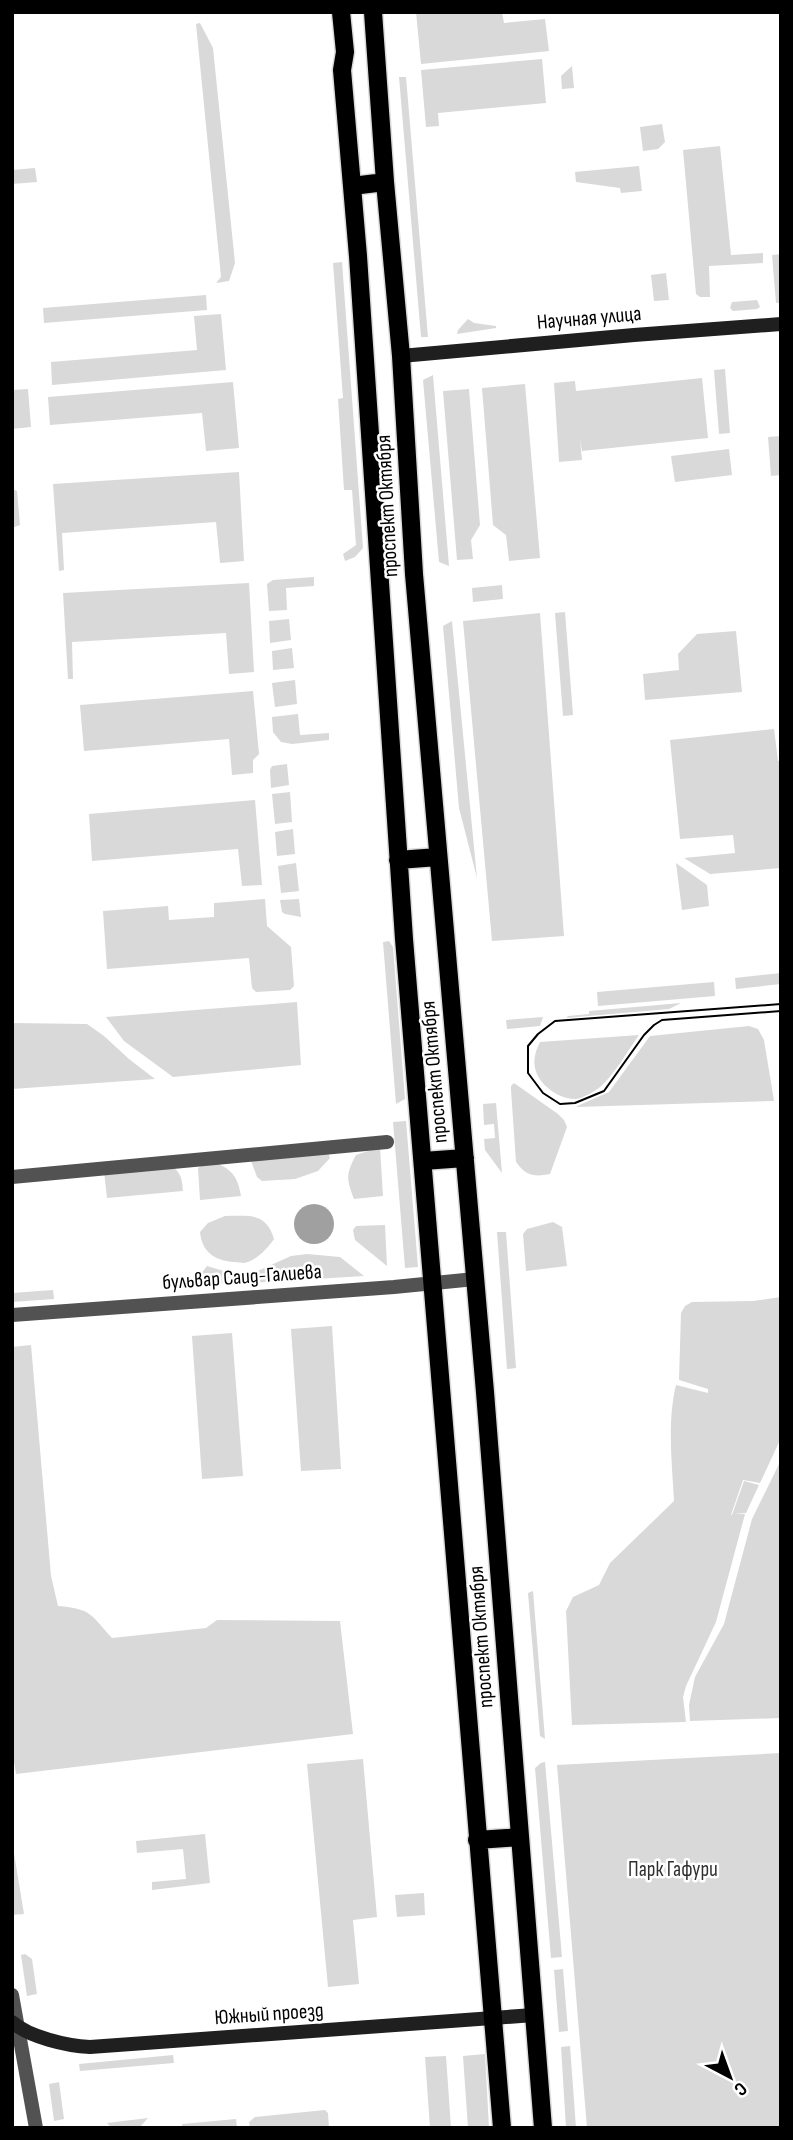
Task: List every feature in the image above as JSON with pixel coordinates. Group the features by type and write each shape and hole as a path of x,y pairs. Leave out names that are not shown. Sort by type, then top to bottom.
{"main road":[{"name":"проспект Октября","path":"341,12 345,52 341,71 352,186 398,860 502,2128"},
{"name":"проспект Октября","path":"373,12 401,356 414,574 465,1158 543,2128"},
{"path":"352,186 385,182"},
{"path":"398,860 438,857"},
{"path":"423,1161 465,1158"},
{"path":"477,1840 520,1837"}],"street":[{"name":"Научная улица","path":"401,356 781,324"},
{"path":"12,1177 387,1142"},
{"name":"бульвар Саид-Галиева","path":"12,1315 475,1279"},
{"path":"12,1995 15,2024 36,2128"},
{"name":"Южный проезд","path":"15,2024 64,2045 90,2047 534,2015"}],"green space":[{"path":"416,12 502,12 504,23 545,19 549,51 421,64"},
{"path":"200,23 213,48 235,263 229,281 216,283 221,277 196,24"},
{"path":"542,59 546,103 438,113 439,126 426,127 421,70"},
{"path":"572,66 574,88 562,89 561,76"},
{"path":"399,77 406,77 428,337 421,337"},
{"path":"662,124 665,142 658,149 643,151 640,127"},
{"path":"720,146 731,255 763,253 763,263 709,266 710,297 700,297 696,294 683,150"},
{"path":"639,166 642,191 621,193 620,188 576,182 575,172"},
{"path":"35,168 37,182 12,184 12,170"},
{"path":"781,254 781,303 776,303 772,255"},
{"path":"342,262 363,548 355,557 345,561 343,554 356,545 352,490 344,490 338,399 343,398 333,263"},
{"path":"666,273 669,300 654,301 651,275"},
{"path":"206,295 207,310 44,323 43,308"},
{"path":"757,300 760,307 757,309 733,311 730,308 732,302"},
{"path":"221,314 226,370 52,385 51,362 197,350 194,316"},
{"path":"468,319 474,323 496,328 457,334"},
{"path":"725,369 730,433 719,434 714,370"},
{"path":"433,375 449,566 439,562 423,380"},
{"path":"702,378 708,438 582,451 580,439 582,460 559,462 554,383 575,381 576,391"},
{"path":"233,382 239,448 206,451 202,413 50,425 48,397"},
{"path":"525,384 540,558 509,561 506,535 493,525 482,388"},
{"path":"28,389 31,427 12,429 12,390"},
{"path":"469,389 480,525 471,540 473,559 457,560 443,391"},
{"path":"781,436 781,475 771,476 768,437"},
{"path":"729,449 732,475 675,482 671,456"},
{"path":"239,472 244,561 220,563 216,522 62,533 64,570 59,571 53,484"},
{"path":"12,489 17,491 20,525 12,528"},
{"path":"314,577 314,586 286,588 287,610 269,611 267,584 273,580"},
{"path":"249,583 254,672 229,674 226,633 72,642 73,679 68,679 63,593"},
{"path":"502,585 503,599 473,602 472,588"},
{"path":"565,612 573,715 563,716 555,613"},
{"path":"540,613 564,936 492,941 463,621"},
{"path":"289,619 291,640 270,643 269,621"},
{"path":"452,621 477,878 459,808 443,626"},
{"path":"736,631 742,692 645,700 643,674 679,670 678,654 697,634"},
{"path":"292,648 294,668 273,670 272,651"},
{"path":"295,680 297,704 275,707 272,683"},
{"path":"253,691 259,754 253,760 253,773 232,775 229,739 84,751 80,705"},
{"path":"298,714 300,735 329,733 329,740 292,744 281,742 273,732 272,717"},
{"path":"774,729 778,761 781,761 781,868 710,874 684,858 735,853 733,835 680,839 670,740"},
{"path":"287,764 289,785 271,788 272,766"},
{"path":"290,792 292,822 275,824 272,794"},
{"path":"255,800 262,885 242,886 238,849 92,861 89,814"},
{"path":"293,829 295,854 277,856 275,832"},
{"path":"296,863 299,891 281,893 278,866"},
{"path":"676,863 707,885 709,906 682,910"},
{"path":"265,899 267,926 291,947 294,986 290,990 256,992 252,988 249,958 107,969 103,911 168,906 169,920 214,917 214,903"},
{"path":"299,899 301,917 282,912 280,900"},
{"path":"389,941 393,947 405,1099 396,1104 383,942"},
{"path":"781,973 781,984 736,989 735,978"},
{"path":"714,982 715,996 598,1006 597,992"},
{"path":"297,1002 301,1065 173,1077 124,1041 106,1017"},
{"path":"681,1003 669,1009 566,1018 589,1014 589,1011"},
{"path":"543,1017 540,1026 507,1029 506,1020"},
{"path":"12,1023 87,1024 155,1079 12,1089"},
{"path":"749,1026 758,1029 764,1040 774,1101 575,1107 609,1092 650,1036"},
{"path":"639,1035 605,1083 582,1097 569,1099 556,1094 537,1074 534,1064 540,1042"},
{"path":"514,1083 558,1114 567,1127 550,1174 531,1174 516,1162 511,1090"},
{"path":"496,1103 502,1173 485,1150 484,1139 495,1138 494,1124 484,1125 483,1104"},
{"path":"406,1121 418,1267 405,1268 393,1122"},
{"path":"380,1147 383,1196 354,1199 348,1176 356,1155"},
{"path":"328,1153 330,1158 318,1171 295,1179 262,1181 257,1177 250,1158"},
{"path":"216,1163 234,1175 241,1196 200,1200 198,1168 204,1164"},
{"path":"169,1164 180,1176 183,1191 107,1198 104,1171"},
{"path":"225,1216 256,1217 271,1230 274,1239 261,1254 244,1263 215,1257 203,1245 200,1232 208,1223"},
{"path":"553,1222 562,1227 567,1266 526,1271 523,1234 527,1229"},
{"path":"385,1225 387,1266 355,1240 353,1230 356,1226"},
{"path":"497,1232 506,1232 516,1368 507,1369"},
{"path":"307,1254 340,1257 364,1276 249,1283 251,1274 291,1256"},
{"path":"207,1266 227,1272 231,1282 210,1285 201,1282 200,1275"},
{"path":"53,1290 54,1299 12,1302 12,1293"},
{"path":"781,1297 781,1438 760,1483 743,1480 731,1515 744,1481 759,1485 746,1513 734,1514 745,1514 716,1622 686,1686 683,1697 686,1722 572,1725 566,1611 573,1597 599,1585 610,1563 674,1501 671,1428 676,1385 708,1393 708,1389 679,1380 681,1313 685,1306 692,1302 753,1301"},
{"path":"332,1326 341,1469 301,1471 291,1329"},
{"path":"232,1333 243,1476 202,1479 192,1336"},
{"path":"31,1345 51,1576 58,1606 90,1614 112,1638 206,1628 217,1620 340,1621 353,1734 16,1774 12,1750 12,1347"},
{"path":"781,1460 781,1718 690,1721 689,1705 695,1677 724,1624 752,1519"},
{"path":"533,1591 545,1739 540,1736 528,1593"},
{"name":"Парк Гафури","path":"781,1753 781,2128 587,2128 557,1765"},
{"path":"363,1759 377,1917 353,1920 359,1984 328,1987 307,1764"},
{"path":"545,1762 562,1957 551,1958 535,1768"},
{"path":"205,1834 210,1883 152,1890 152,1882 186,1879 183,1849 137,1853 136,1841"},
{"path":"12,1841 24,1914 12,1915"},
{"path":"424,1893 425,1915 397,1917 395,1895"},
{"path":"25,1954 32,1959 37,1994 27,1996 21,1955"},
{"path":"563,1969 568,2031 559,2032 554,1970"},
{"path":"570,2046 576,2128 566,2128 561,2047"},
{"path":"485,2054 489,2128 468,2128 463,2056"},
{"path":"173,2055 174,2063 80,2071 79,2064"},
{"path":"446,2056 451,2128 430,2128 425,2057"},
{"path":"59,2082 64,2119 54,2121 49,2084"},
{"path":"325,2110 328,2113 329,2128 250,2128 249,2122 255,2117"},
{"path":"148,2118 139,2128 112,2128 107,2123"},
{"path":"236,2119 237,2128 182,2128 182,2124"}],"shaded area":[{"path":"314,1204 322,1205 328,1210 333,1216 333,1232 328,1238 322,1243 314,1244 306,1243 300,1238 295,1232 294,1224 295,1216 300,1210 306,1205"}],"tram line":[{"path":"781,1004 555,1021 528,1046 528,1073 543,1093 560,1104 575,1103 604,1091 644,1035 662,1020 781,1011"}]}
